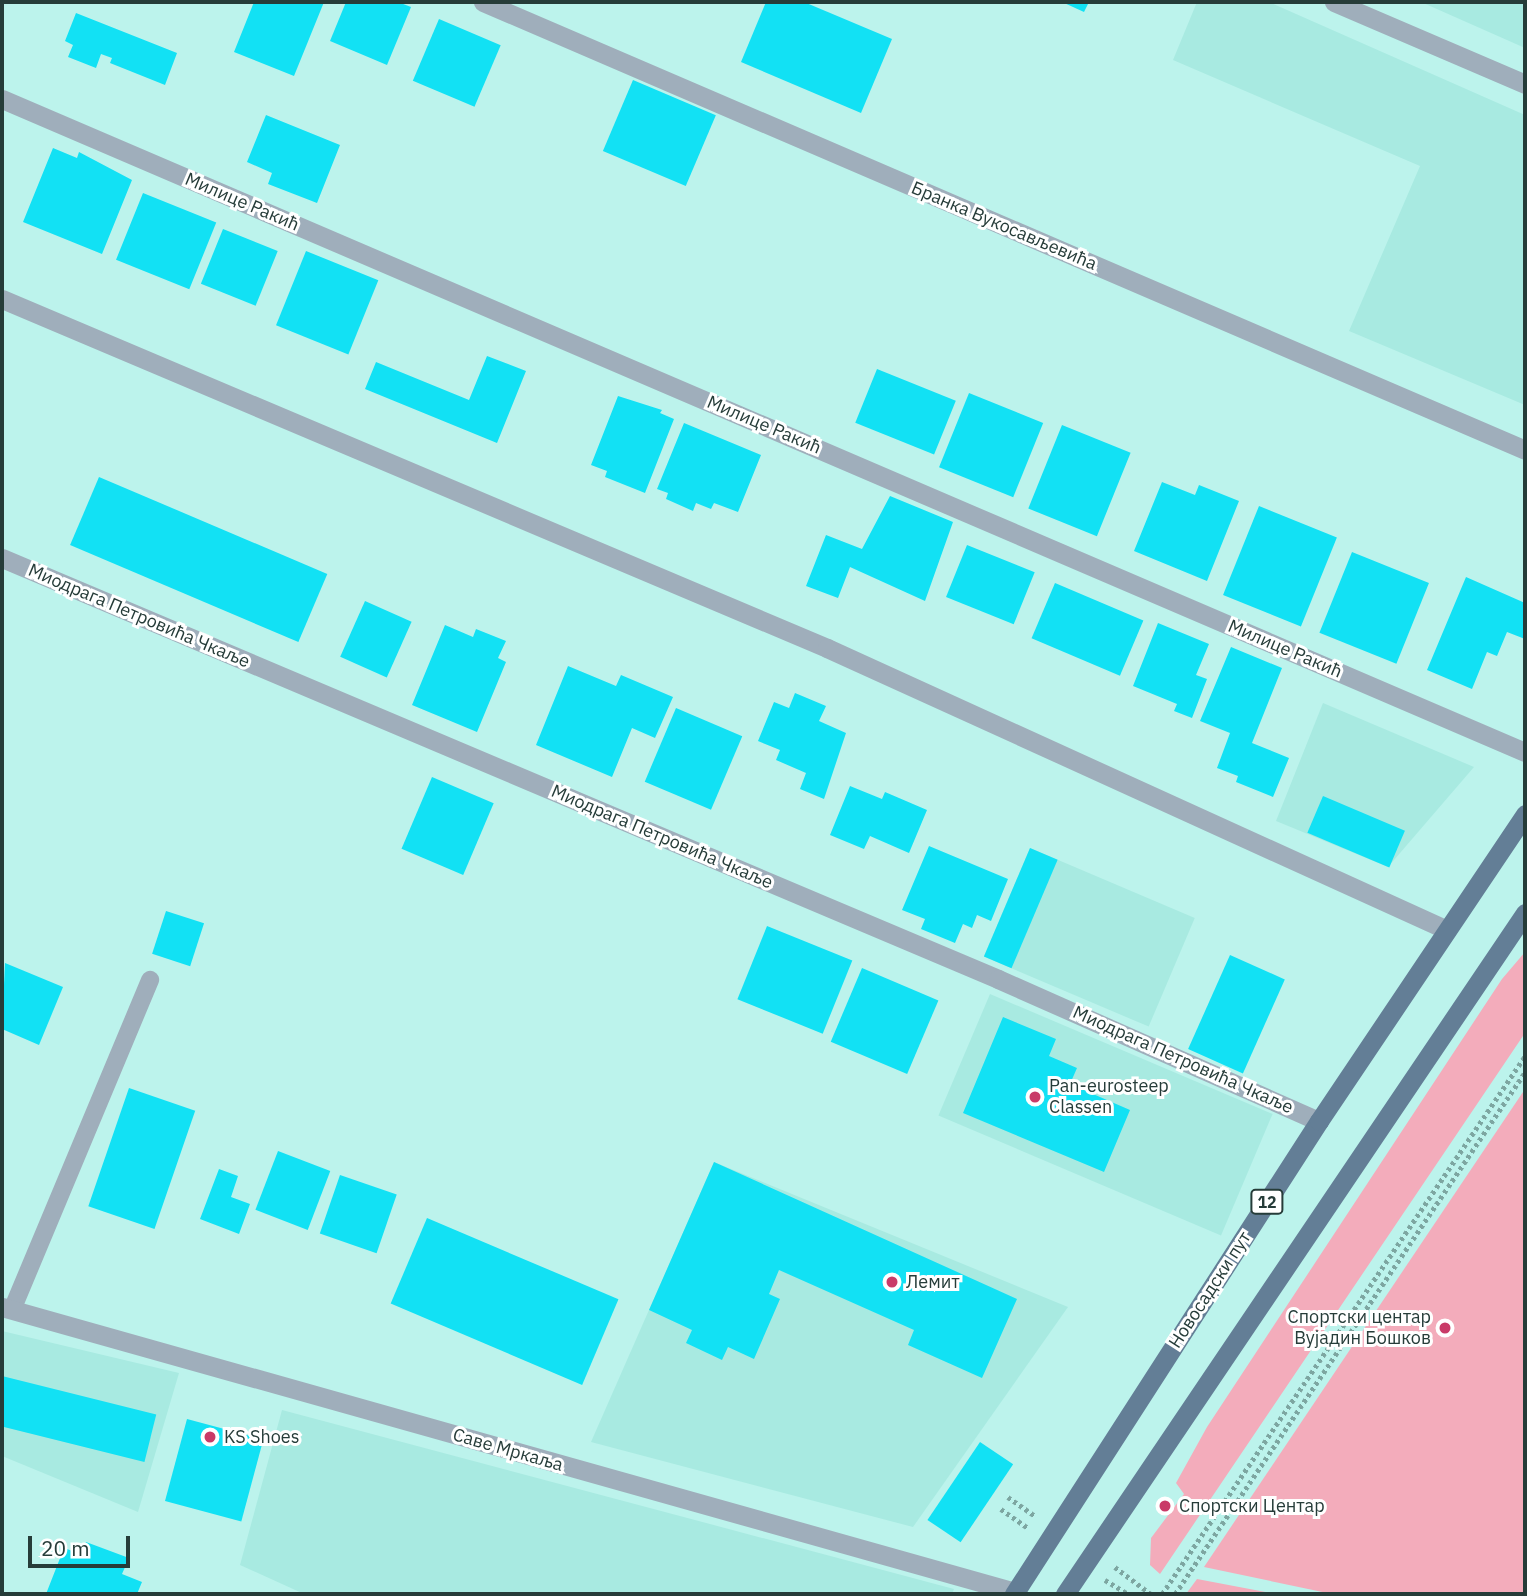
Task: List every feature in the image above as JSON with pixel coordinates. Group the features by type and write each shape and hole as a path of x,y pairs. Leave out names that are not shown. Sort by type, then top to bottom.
{"main road":[{"name":"Новосадски пут","path":"1014,1593 1319,1121 1525,814"},
{"path":"1065,1594 1519,933 1525,913"}],"street":[{"name":"Бранка Вукосављевића","path":"484,2 1525,450"},
{"path":"1334,2 1525,84"},
{"name":"Милице Ракић","path":"2,99 1525,752"},
{"path":"2,299 814,642 1447,930"},
{"name":"Миодрага Петровића Чкаље","path":"2,558 999,979 1319,1121"},
{"name":"Саве Мркаља","path":"7,1309 1014,1593"}],"lane":[{"path":"7,1309 150,980"}],"path":[{"path":"1161,1594 1525,1056"},
{"path":"1175,1594 1525,1072"}],"shaded area":[{"path":"1197,2 1269,2 1525,115 1525,405 1349,331 1420,166 1173,60"},
{"path":"1421,2 1525,2 1525,48"},
{"path":"1323,703 1474,767 1388,867 1276,821"},
{"path":"1030,848 1195,918 1149,1027 984,957"},
{"path":"1525,952 1525,1033 1160,1574 1150,1565 1151,1538 1184,1494 1176,1483 1207,1427 1502,979"},
{"path":"990,994 1273,1114 1221,1235 938,1116"},
{"name":"Спортски центар Вујадин Бошков","path":"1525,1089 1525,1594 1332,1594 1204,1567"},
{"path":"714,1162 1068,1307 913,1527 591,1442"},
{"path":"2,1331 179,1373 138,1512 2,1456"},
{"path":"282,1410 954,1589 952,1594 304,1594 240,1565"},
{"path":"1197,1579 1276,1594 1186,1594"}],"building":[{"path":"254,2 324,2 294,76 234,52"},
{"path":"346,2 398,2 411,7 387,65 330,41"},
{"path":"766,2 804,2 892,39 861,113 741,62"},
{"path":"1062,2 1089,2 1084,12"},
{"path":"76,13 177,53 165,85 110,63 112,58 101,54 96,68 68,57 73,45 65,41"},
{"path":"439,19 501,45 474,107 413,81"},
{"path":"633,80 716,115 686,186 603,151"},
{"path":"266,115 340,145 317,203 268,184 272,173 247,162"},
{"path":"53,148 77,158 79,152 132,180 102,254 23,222"},
{"path":"143,193 216,223 189,289 116,260"},
{"path":"223,229 278,251 256,306 201,284"},
{"path":"306,251 378,280 348,354 276,325"},
{"path":"487,356 526,371 497,443 365,389 376,362 469,400"},
{"path":"877,369 956,401 934,455 855,423"},
{"path":"969,393 1043,423 1013,497 939,467"},
{"path":"618,396 662,410 660,413 674,419 645,493 605,477 607,471 591,465"},
{"path":"684,423 761,455 738,512 714,503 711,509 696,503 693,511 666,499 668,493 657,489"},
{"path":"1062,425 1131,453 1097,536 1028,508"},
{"path":"99,477 327,574 298,642 70,545"},
{"path":"1162,482 1195,495 1199,485 1239,501 1207,581 1134,551"},
{"path":"890,496 953,522 925,601 850,567 838,598 806,586 826,535 862,549"},
{"path":"1259,506 1337,537 1301,626 1223,595"},
{"path":"967,545 1035,572 1014,624 946,597"},
{"path":"1352,552 1429,583 1396,664 1319,633"},
{"path":"1466,577 1525,603 1525,639 1507,632 1497,656 1487,652 1472,689 1427,670"},
{"path":"1055,583 1143,621 1120,676 1032,638"},
{"path":"365,601 412,622 387,677 340,657"},
{"path":"1158,623 1209,644 1196,675 1207,679 1192,718 1174,711 1177,704 1133,686"},
{"path":"445,625 473,637 476,629 506,641 498,658 506,662 477,732 412,705"},
{"path":"1231,647 1282,668 1252,743 1289,758 1273,797 1236,782 1238,776 1217,768 1230,733 1200,721"},
{"path":"568,666 616,686 621,675 673,697 655,738 632,728 612,777 536,745"},
{"path":"795,693 826,706 819,721 846,733 824,799 800,789 806,773 776,760 780,750 758,741 774,702 789,708"},
{"path":"676,708 742,736 711,810 645,782"},
{"path":"432,777 494,803 463,875 402,849"},
{"path":"850,786 882,799 885,792 927,810 909,853 870,836 864,849 830,835"},
{"path":"1323,796 1405,831 1389,868 1307,833"},
{"path":"929,846 1008,879 991,921 977,915 972,928 963,924 955,943 921,929 925,919 902,910"},
{"path":"1030,848 1058,860 1012,968 984,957"},
{"path":"166,911 204,923 190,966 152,954"},
{"path":"767,926 852,960 823,1034 737,999"},
{"path":"1230,955 1285,979 1243,1073 1188,1049"},
{"path":"5,963 63,987 39,1045 2,1029"},
{"path":"862,968 938,1000 907,1074 831,1042"},
{"name":"Pan-eurosteep Classen","path":"1003,1017 1056,1039 1049,1056 1077,1068 1070,1084 1130,1110 1104,1172 963,1113"},
{"path":"129,1088 195,1111 154,1229 88,1206"},
{"path":"278,1151 330,1171 308,1230 255,1210"},
{"name":"Лемит","path":"714,1162 1017,1299 982,1378 908,1345 914,1330 779,1270 769,1294 780,1299 754,1359 728,1347 722,1360 686,1343 692,1330 649,1310"},
{"path":"219,1169 238,1176 231,1197 250,1204 239,1234 200,1219"},
{"path":"340,1175 397,1195 377,1253 320,1234"},
{"path":"427,1218 618,1299 582,1385 391,1304"},
{"path":"2,1376 156,1414 144,1462 2,1427"},
{"path":"187,1419 263,1439 241,1522 165,1501"},
{"path":"980,1442 1013,1464 961,1542 927,1520"},
{"path":"86,1542 129,1558 122,1574 142,1582 137,1594 46,1594 64,1548 81,1554"}],"place":[{"name":"Pan-eurosteep Classen","path":"1035,1097"},
{"name":"Лемит","path":"892,1282"},
{"name":"Спортски центар Вујадин Бошков","path":"1445,1328"},
{"name":"KS Shoes","path":"210,1437"},
{"name":"Спортски Центар","path":"1165,1506"}]}
